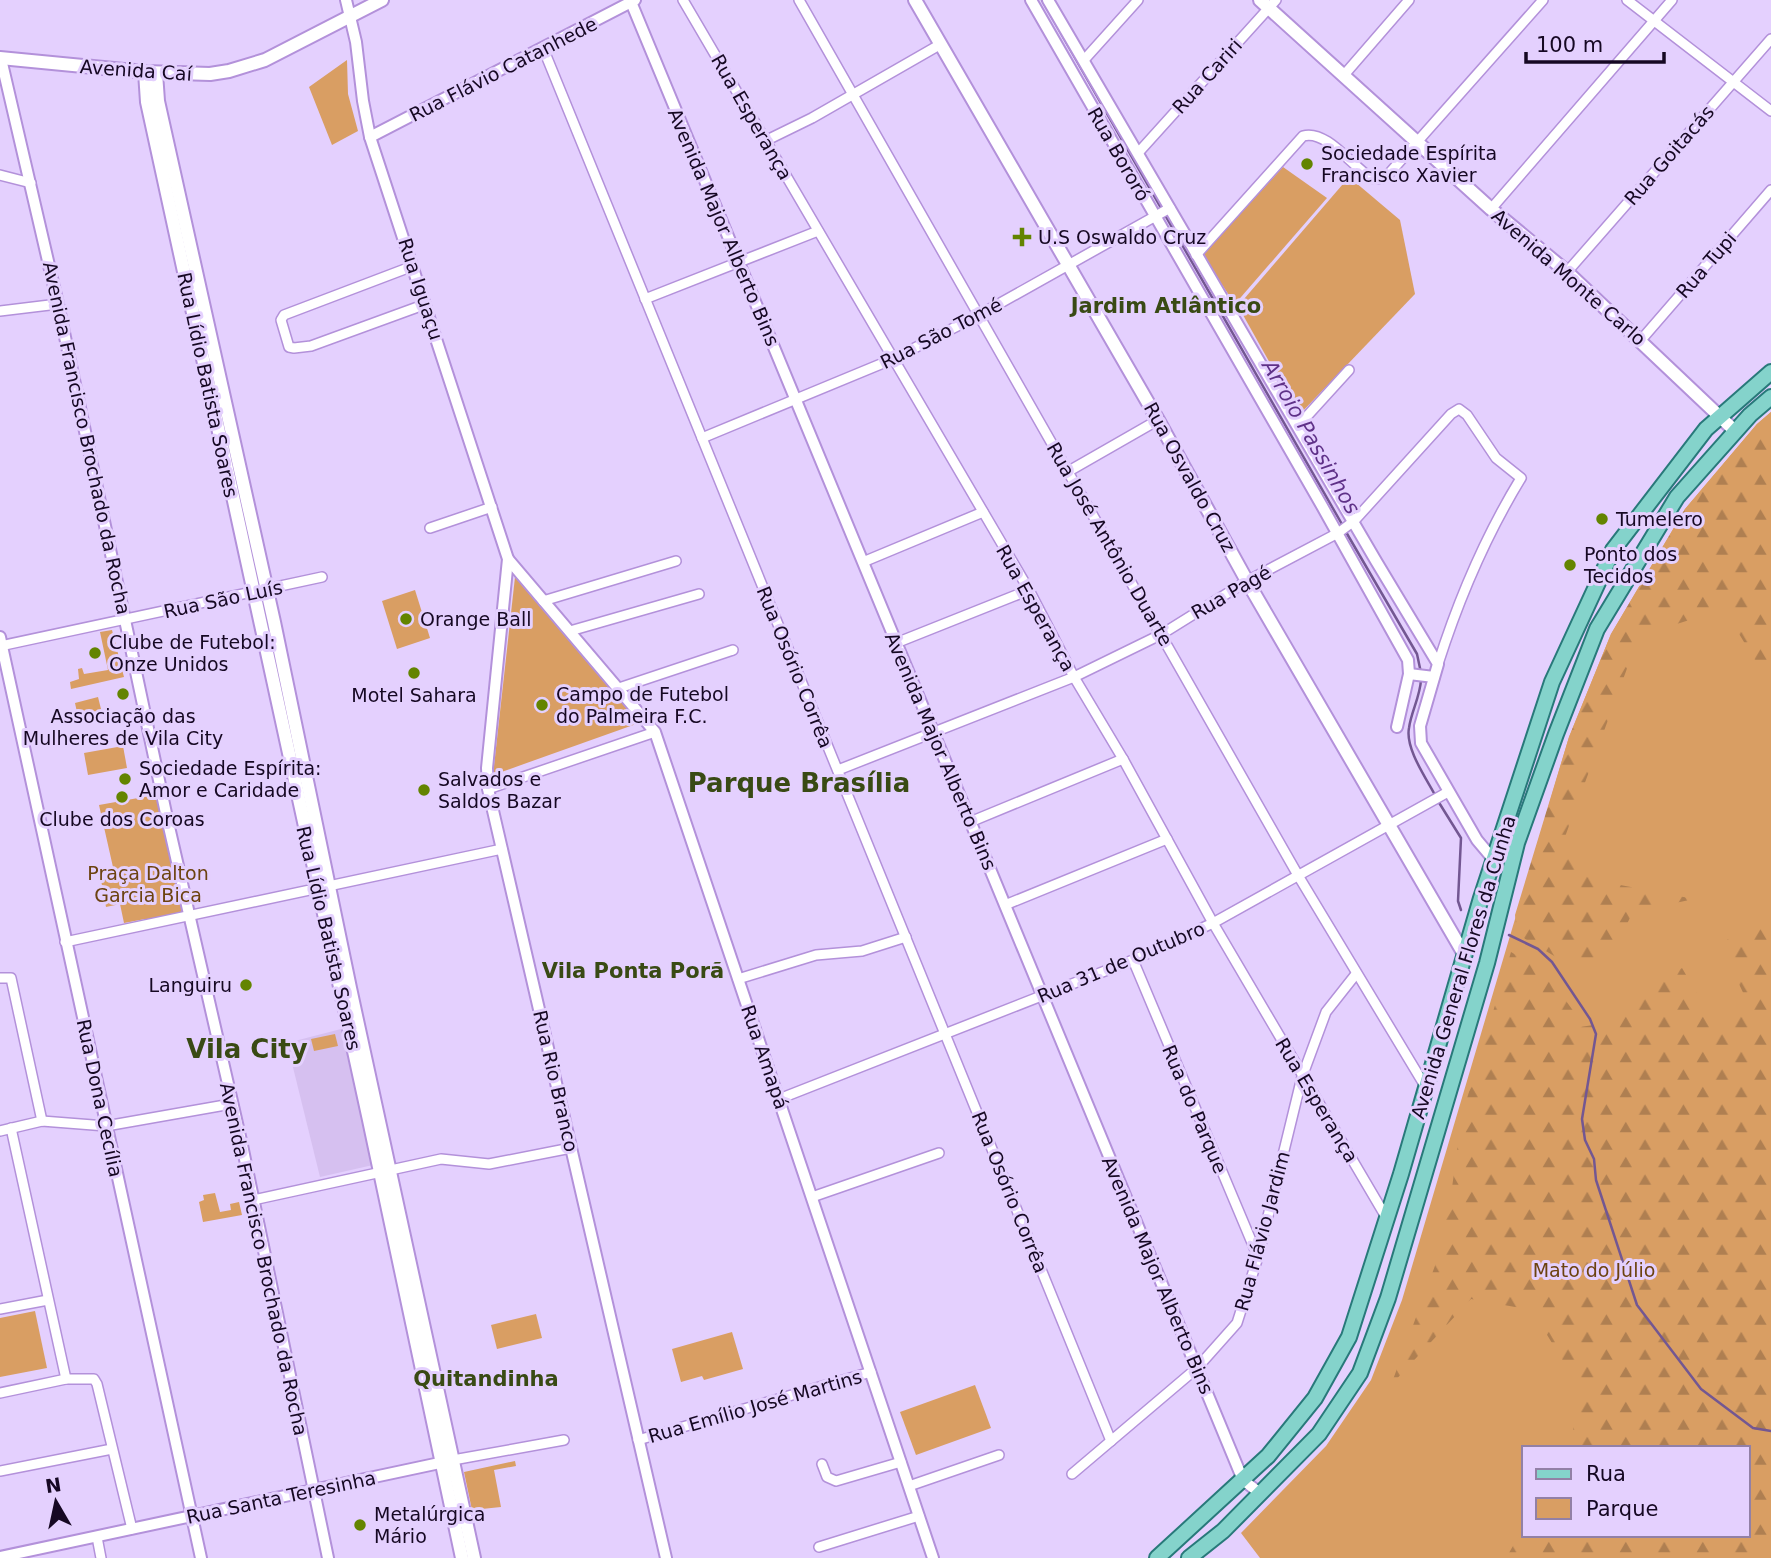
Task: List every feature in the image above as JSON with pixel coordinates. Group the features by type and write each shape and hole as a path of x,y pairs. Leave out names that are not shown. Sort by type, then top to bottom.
{"main road":[{"name":"Avenida Caí","path":"1,58 151,73 210,74 249,66 382,0"},
{"name":"Rua Osvaldo Cruz","path":"915,0 1464,954"},
{"name":"Avenida Monte Carlo","path":"1268,3 1491,209 1567,272 1735,431"},
{"name":"Rua Lídio Batista Soares","path":"151,73 147,102 162,145 244,518 266,589 282,690 351,1018 447,1461 474,1558"},
{"name":"Avenida General Flores da Cunha","path":"1157,1558 1268,1456 1315,1398 1349,1337 1401,1174 1480,898 1552,682 1612,550 1706,429 1771,372"},
{"name":"Avenida General Flores da Cunha","path":"1189,1558 1223,1531 1319,1434 1360,1373 1388,1298 1487,963 1517,843 1597,629 1676,497 1735,431 1771,397"},
{"name":"Rua Lídio Batista Soares","path":"244,518 253,592 282,690"},
{"path":"1493,859 1517,843"},
{"path":"1464,954 1487,963"},
{"name":"Rua Lídio Batista Soares","path":"447,1461 462,1558"}],"street":[{"name":"Rua Iguaçu","path":"346,0 356,41 370,137 508,559"},
{"name":"Rua Esperança","path":"683,0 1029,590 1074,677 1123,759 1213,923 1386,1217"},
{"name":"Rua José Antônio Duarte","path":"799,0 1299,877 1425,1086"},
{"name":"Rua Bororó","path":"1031,0 1339,533 1408,660 1422,675"},
{"path":"1048,0 1168,209 1438,664 1422,675 1397,727"},
{"path":"1084,60 1138,0"},
{"path":"1344,75 1409,0"},
{"path":"1196,255 1303,136 1310,134 1324,139 1364,174 1380,179 1392,172 1544,0"},
{"path":"1627,0 1771,111"},
{"path":"1491,209 1672,0"},
{"name":"Rua Flávio Catanhede","path":"370,137 633,1"},
{"name":"Avenida Major Alberto Bins","path":"633,1 738,262 1243,1480"},
{"name":"Rua Cariri","path":"1138,153 1268,3"},
{"name":"Rua Goitacás","path":"1567,272 1771,40"},
{"path":"765,141 812,118 941,44"},
{"name":"Rua Osório Corrêa","path":"543,48 1111,1441"},
{"name":"Avenida Francisco Brochado da Rocha","path":"1,58 58,304 328,1558"},
{"path":"0,176 31,183"},
{"name":"Rua Tupi","path":"1641,340 1771,190"},
{"name":"Rua São Tomé","path":"702,438 893,359 979,315 1168,209"},
{"path":"645,299 818,231"},
{"path":"413,267 282,317 289,347 311,346 426,304"},
{"path":"0,311 58,304"},
{"path":"1298,426 1349,370"},
{"name":"Rua Pagé","path":"838,770 1074,677 1162,634 1247,581 1339,533 1353,522 1455,410 1464,411 1496,458 1521,478 1502,508 1468,579 1438,664"},
{"path":"1069,471 1158,420"},
{"path":"430,528 492,507"},
{"path":"863,562 983,512"},
{"name":"Rua Amapá","path":"508,559 655,732 933,1558"},
{"name":"Rua Rio Branco","path":"508,559 487,768 488,789 666,1558"},
{"path":"543,601 676,561"},
{"name":"Rua São Luís","path":"1,643 125,620 322,577"},
{"path":"896,643 1029,590"},
{"path":"570,631 699,594"},
{"name":"Rua Dona Cecília","path":"1,643 201,1558"},
{"path":"619,688 733,650"},
{"path":"1422,675 1419,734 1421,743 1445,794 1493,859"},
{"path":"488,789 655,732"},
{"path":"970,822 1123,759"},
{"name":"Rua 31 de Outubro","path":"779,1099 1133,960 1213,923 1445,794"},
{"path":"1005,905 1167,839"},
{"path":"65,942 502,849"},
{"path":"738,979 816,956 862,951 906,937"},
{"name":"Rua do Parque","path":"1133,960 1258,1257"},
{"name":"Rua Flávio Jardim","path":"1072,1474 1197,1368 1237,1322 1258,1257 1302,1077 1326,1012 1356,974"},
{"path":"4,977 11,978 42,1121"},
{"path":"0,1131 42,1121 106,1126 231,1104"},
{"path":"11,1128 66,1379"},
{"path":"253,1200 442,1159 489,1164 571,1147"},
{"path":"812,1197 939,1153"},
{"path":"0,1309 48,1300"},
{"name":"Rua Emílio José Martins","path":"638,1440 871,1372"},
{"path":"0,1393 66,1379 94,1379 132,1529"},
{"name":"Rua Santa Teresinha","path":"0,1557 26,1555 97,1536 447,1461 564,1440"},
{"path":"0,1471 112,1449"},
{"path":"909,1486 999,1455"},
{"path":"822,1464 827,1477 836,1481 901,1462"},
{"path":"1243,1480 1261,1493"},
{"path":"818,1547 919,1516"},
{"path":"97,1536 101,1558"}],"shaded area":[{"path":"341,1029 373,1165 320,1177 287,1043"}],"green space":[{"path":"347,60 348,94 358,131 332,145 309,87"},
{"path":"1283,167 1327,198 1235,304 1202,255"},
{"path":"1349,177 1400,220 1415,294 1299,415 1238,306"},
{"name":"Mato do Júlio","path":"1771,412 1771,1558 1260,1558 1241,1533 1326,1446 1371,1380 1402,1300 1569,737 1611,634 1685,509 1757,424"},
{"path":"1771,412 1771,680 1767,680 1724,609 1639,636 1559,853 1615,884 1694,899 1633,912 1607,963 1556,957 1517,934 1515,915 1569,737 1611,634 1685,509 1757,424"},
{"path":"515,577 639,723 493,775"},
{"name":"Orange Ball","path":"415,590 430,638 397,649 382,601"},
{"path":"112,630 124,677 71,689 70,682 79,679 78,669 82,668 84,674 108,670 100,632"},
{"path":"98,697 102,713 78,717 75,703"},
{"path":"123,746 127,768 88,775 84,753"},
{"name":"Praça Dalton Garcia Bica","path":"155,795 163,799 190,915 153,923 145,919 124,923 120,904 106,907 101,880 115,876 99,805"},
{"path":"1771,914 1771,1558 1506,1558 1522,1530 1522,1537 1750,1537 1750,1446 1571,1446 1578,1386 1532,1310 1471,1299 1391,1385 1436,1263 1451,1195 1462,1115 1511,952 1546,973 1574,1012 1580,1027 1607,1023 1624,1003 1682,968 1711,1017 1748,1003 1720,944"},
{"path":"335,1034 338,1046 314,1051 311,1039"},
{"path":"215,1193 220,1212 231,1210 230,1204 239,1202 242,1215 203,1222 199,1202 204,1200 203,1195"},
{"path":"35,1311 47,1368 0,1377 0,1318"},
{"path":"536,1314 542,1338 497,1349 491,1325"},
{"path":"732,1332 743,1369 704,1380 702,1376 681,1382 672,1349"},
{"path":"975,1385 991,1428 916,1455 900,1412"},
{"path":"515,1461 516,1466 494,1470 501,1507 472,1510 464,1472"}],"waterway":[{"name":"Arroio Passinhos","path":"1042,0 1343,526"},
{"name":"Arroio Passinhos","path":"1346,532 1417,654 1421,673"},
{"name":"Arroio Passinhos","path":"1421,680 1410,722 1410,745 1435,795"},
{"name":"Arroio Passinhos","path":"1438,801 1461,838 1458,901 1461,910"},
{"path":"1509,935 1538,949 1552,962 1590,1019 1596,1034 1582,1119 1585,1140 1594,1159 1596,1180 1637,1305 1701,1389 1753,1428 1771,1431"}],"place":[{"name":"Sociedade Espírita Francisco Xavier","path":"1307,164"},
{"name":"U.S Oswaldo Cruz","path":"1022,237"},
{"name":"Tumelero","path":"1602,519"},
{"name":"Ponto dos Tecidos","path":"1570,565"},
{"name":"Orange Ball","path":"406,619"},
{"name":"Clube de Futebol: Onze Unidos","path":"95,653"},
{"name":"Motel Sahara","path":"414,673"},
{"name":"Associação das Mulheres de Vila City","path":"123,694"},
{"name":"Campo de Futebol do Palmeira F.C.","path":"542,705"},
{"name":"Sociedade Espírita: Amor e Caridade","path":"125,779"},
{"name":"Salvados e Saldos Bazar","path":"424,790"},
{"name":"Clube dos Coroas","path":"122,797"},
{"name":"Languiru","path":"246,985"},
{"name":"Metalúrgica Mário","path":"360,1525"}],"district":[{"name":"Jardim Atlântico","path":"1166,306"},
{"name":"Parque Brasília","path":"799,783"},
{"name":"Vila Ponta Porã","path":"633,971"},
{"name":"Vila City","path":"247,1049"},
{"name":"Quitandinha","path":"486,1379"}]}
